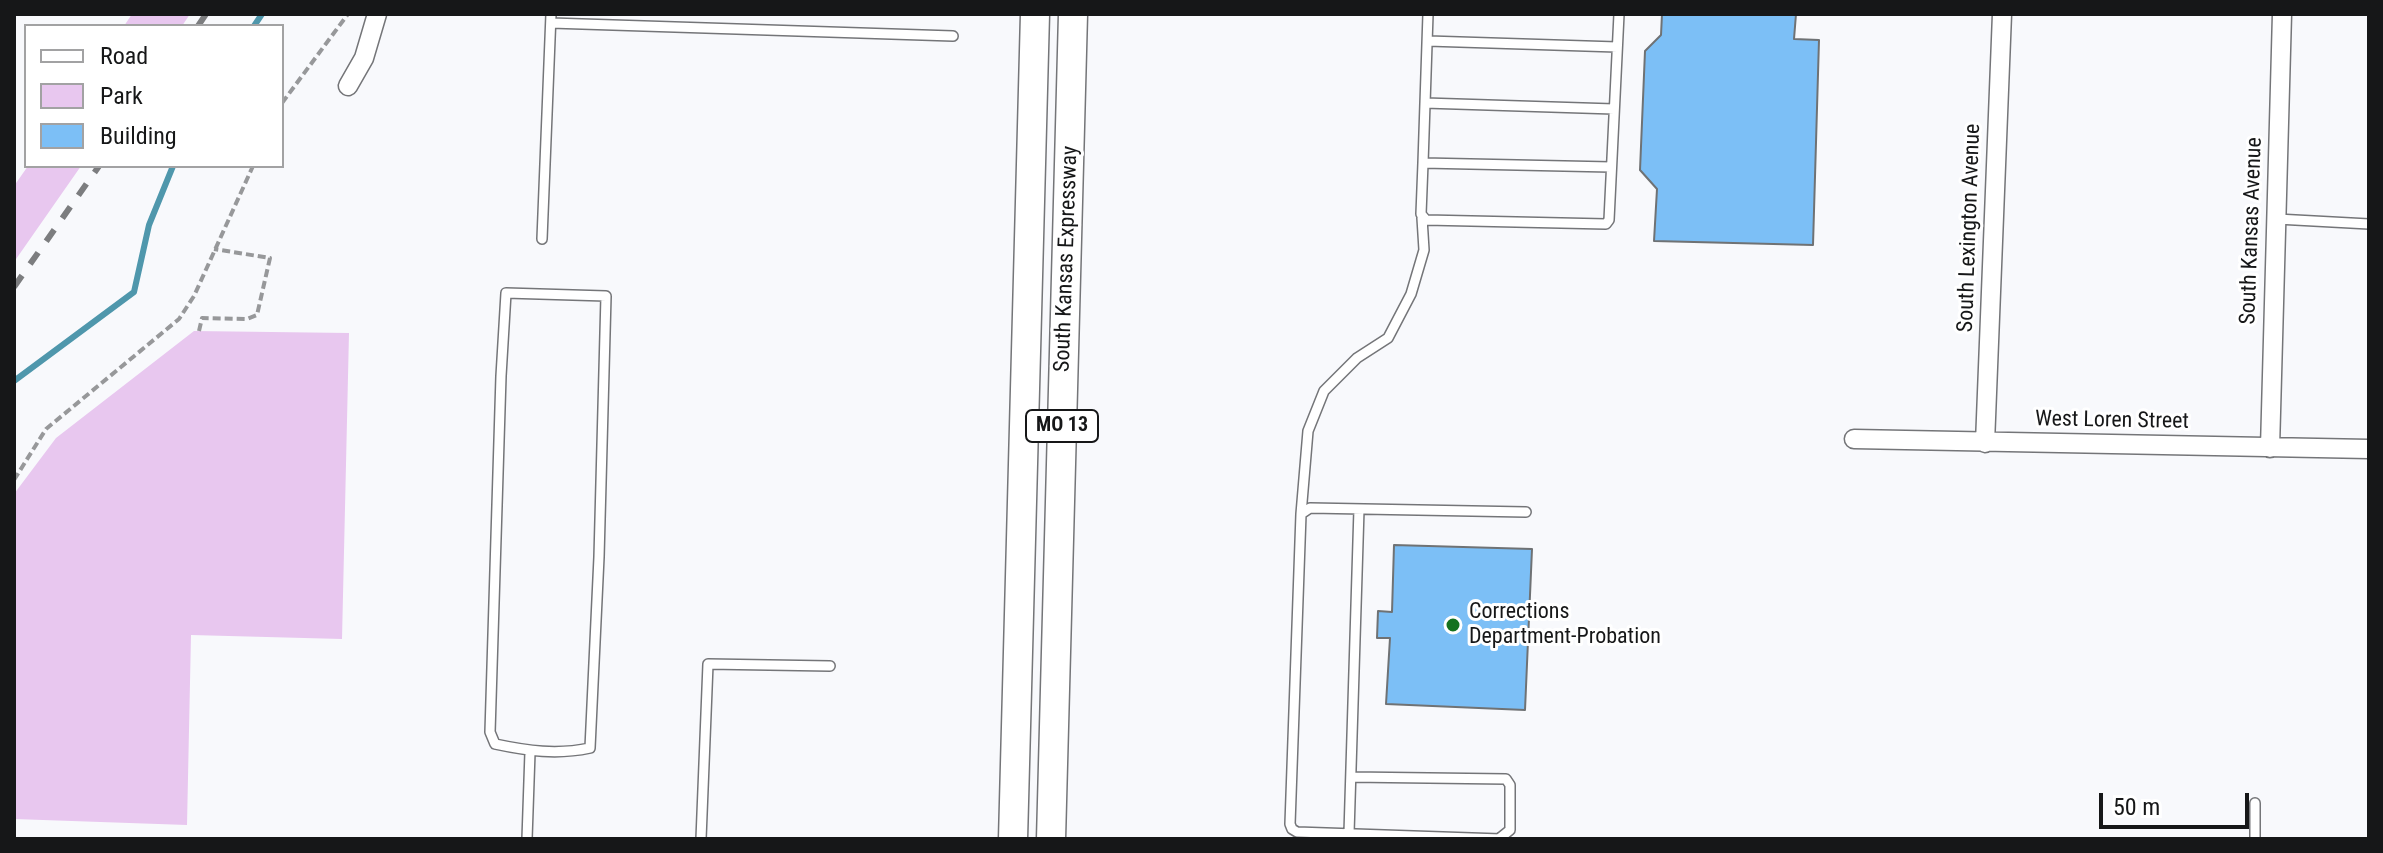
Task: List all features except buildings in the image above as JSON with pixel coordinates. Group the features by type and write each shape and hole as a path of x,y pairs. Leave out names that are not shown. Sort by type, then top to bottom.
{"main road":[{"name":"South Kansas Expressway","path":"1013,839 1035,14"},
{"name":"South Kansas Expressway","path":"1051,839 1073,14"}],"street":[{"path":"348,86 364,58 377,14"},
{"name":"South Lexington Avenue","path":"1985,443 2002,14"},
{"name":"South Kansas Avenue","path":"2270,448 2282,14"},
{"name":"West Loren Street","path":"1854,439 2369,449"}],"lane":[{"path":"1351,777 1506,779 1510,785 1510,830 1501,839 1349,833 1316,836 1297,832 1290,824 1301,514 1308,431 1324,391 1357,358 1388,338 1411,294 1424,250 1422,218 1428,14"},
{"path":"1422,218 1601,226 1609,220 1619,14"},
{"path":"542,239 551,18 953,36"},
{"path":"1428,41 1617,47"},
{"path":"1425,103 1614,109"},
{"path":"1423,163 1611,167"},
{"path":"2276,219 2369,224"},
{"path":"506,293 606,296 590,748 568,753 530,752 495,744 490,732 506,293"},
{"path":"1301,514 1310,508 1526,512"},
{"path":"1349,833 1359,509"},
{"path":"701,839 708,664 830,666"},
{"path":"527,839 530,752"},
{"path":"2255,803 2255,839"}],"path":[{"path":"284,100 348,14"},
{"path":"14,480 46,429 179,319 194,296 252,168"},
{"path":"199,331 202,318 247,319 257,315 270,258 214,249"}],"green space":[{"path":"132,14 190,14 183,24 125,24"},
{"path":"27,168 80,168 14,262 14,186"},
{"path":"194,331 349,333 342,639 191,635 187,825 14,819 14,494 56,438"}],"waterway":[{"path":"255,24 262,14"},
{"path":"14,381 134,292 149,225 172,168"}],"railway":[{"path":"199,24 206,14"},
{"path":"14,287 98,168"}],"place":[{"name":"Corrections Department-Probation","path":"1453,625"}]}
